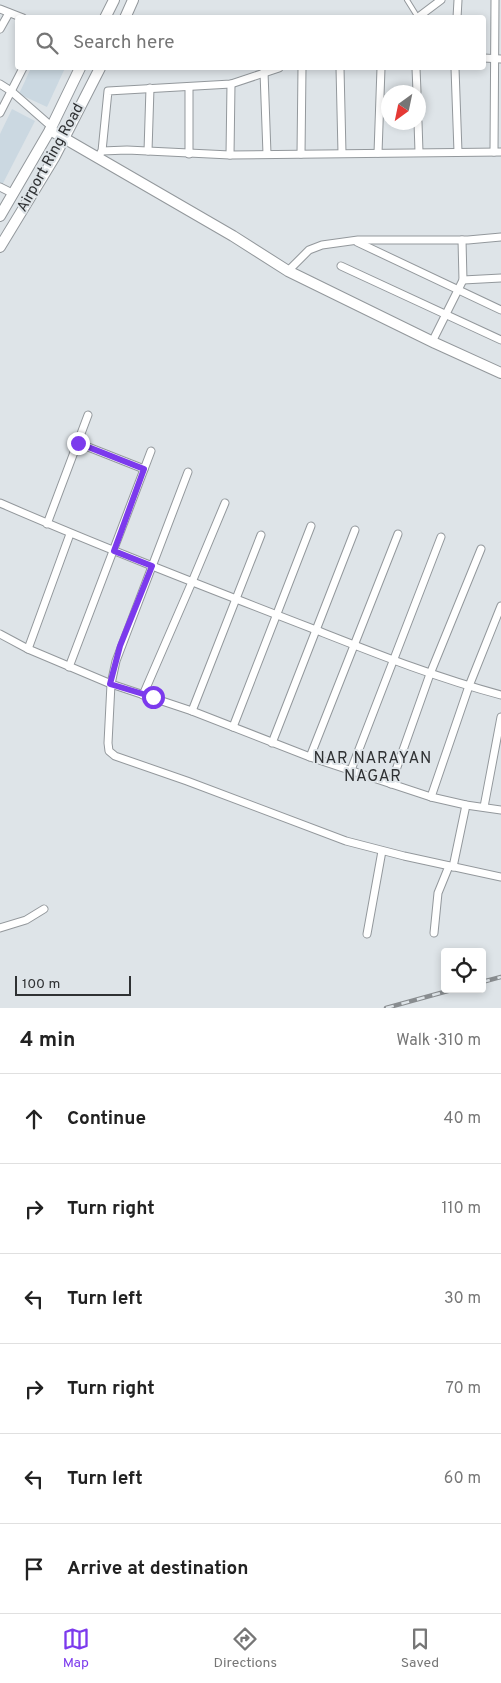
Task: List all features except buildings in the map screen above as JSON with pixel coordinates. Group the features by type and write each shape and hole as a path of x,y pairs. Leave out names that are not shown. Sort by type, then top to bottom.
{"street":[{"path":"106,15 114,0"},
{"path":"126,15 134,0"},
{"path":"420,15 441,0"},
{"path":"457,15 458,0"},
{"path":"100,154 127,150 230,155 497,152 498,13 495,0"},
{"path":"0,9 15,15"},
{"path":"0,29 9,13"},
{"path":"0,114 22,70"},
{"name":"Airport Ring Road","path":"0,216 51,128 79,70"},
{"name":"Airport Ring Road","path":"0,247 65,138 99,70"},
{"path":"100,154 108,92 231,84 272,70"},
{"path":"302,70 302,154"},
{"path":"340,70 342,154"},
{"path":"378,153 381,70"},
{"path":"416,70 417,85"},
{"path":"455,70 458,152"},
{"path":"264,72 267,154"},
{"path":"0,84 11,91 51,128 65,138 100,154 165,197 233,236 288,271 432,342 501,373"},
{"path":"230,155 231,84"},
{"path":"148,151 150,88"},
{"path":"189,88 190,154"},
{"path":"418,130 419,152"},
{"path":"0,187 14,194"},
{"path":"288,271 309,250 322,245 354,241 462,240 501,237"},
{"path":"432,342 462,280 462,240"},
{"path":"354,241 501,310"},
{"path":"341,266 501,340"},
{"path":"462,280 501,278"},
{"path":"47,524 88,415"},
{"path":"78,443 144,469"},
{"path":"69,667 151,452"},
{"path":"188,472 120,646 110,684 109,751 115,756 346,841 501,878"},
{"path":"0,503 70,534 354,646 430,674 501,695"},
{"path":"144,694 225,503"},
{"path":"233,727 312,526"},
{"path":"272,743 355,530"},
{"path":"28,649 70,534"},
{"path":"310,757 398,534"},
{"path":"192,711 261,535"},
{"path":"351,770 441,537"},
{"path":"391,784 430,674 480,549"},
{"path":"431,796 469,686 501,606"},
{"path":"0,634 28,649 110,684 192,711 310,757 431,796 466,805 501,810"},
{"path":"484,807 501,717"},
{"path":"434,932 438,893 451,866 466,805"},
{"path":"367,934 382,851"},
{"path":"0,928 26,920 44,909"}],"lane":[{"path":"406,0 416,15"}],"shaded area":[{"path":"30,70 64,70 47,107 19,94"},
{"path":"12,109 35,121 0,189 0,134"}],"railway":[{"path":"486,981 501,977"},
{"path":"386,1008 441,993"}],"district":[{"name":"NAR NARAYAN NAGAR","path":"373,768"}],"route":[{"path":"78,443 144,469 114,551 152,566 120,646 110,684 153,697"}]}
